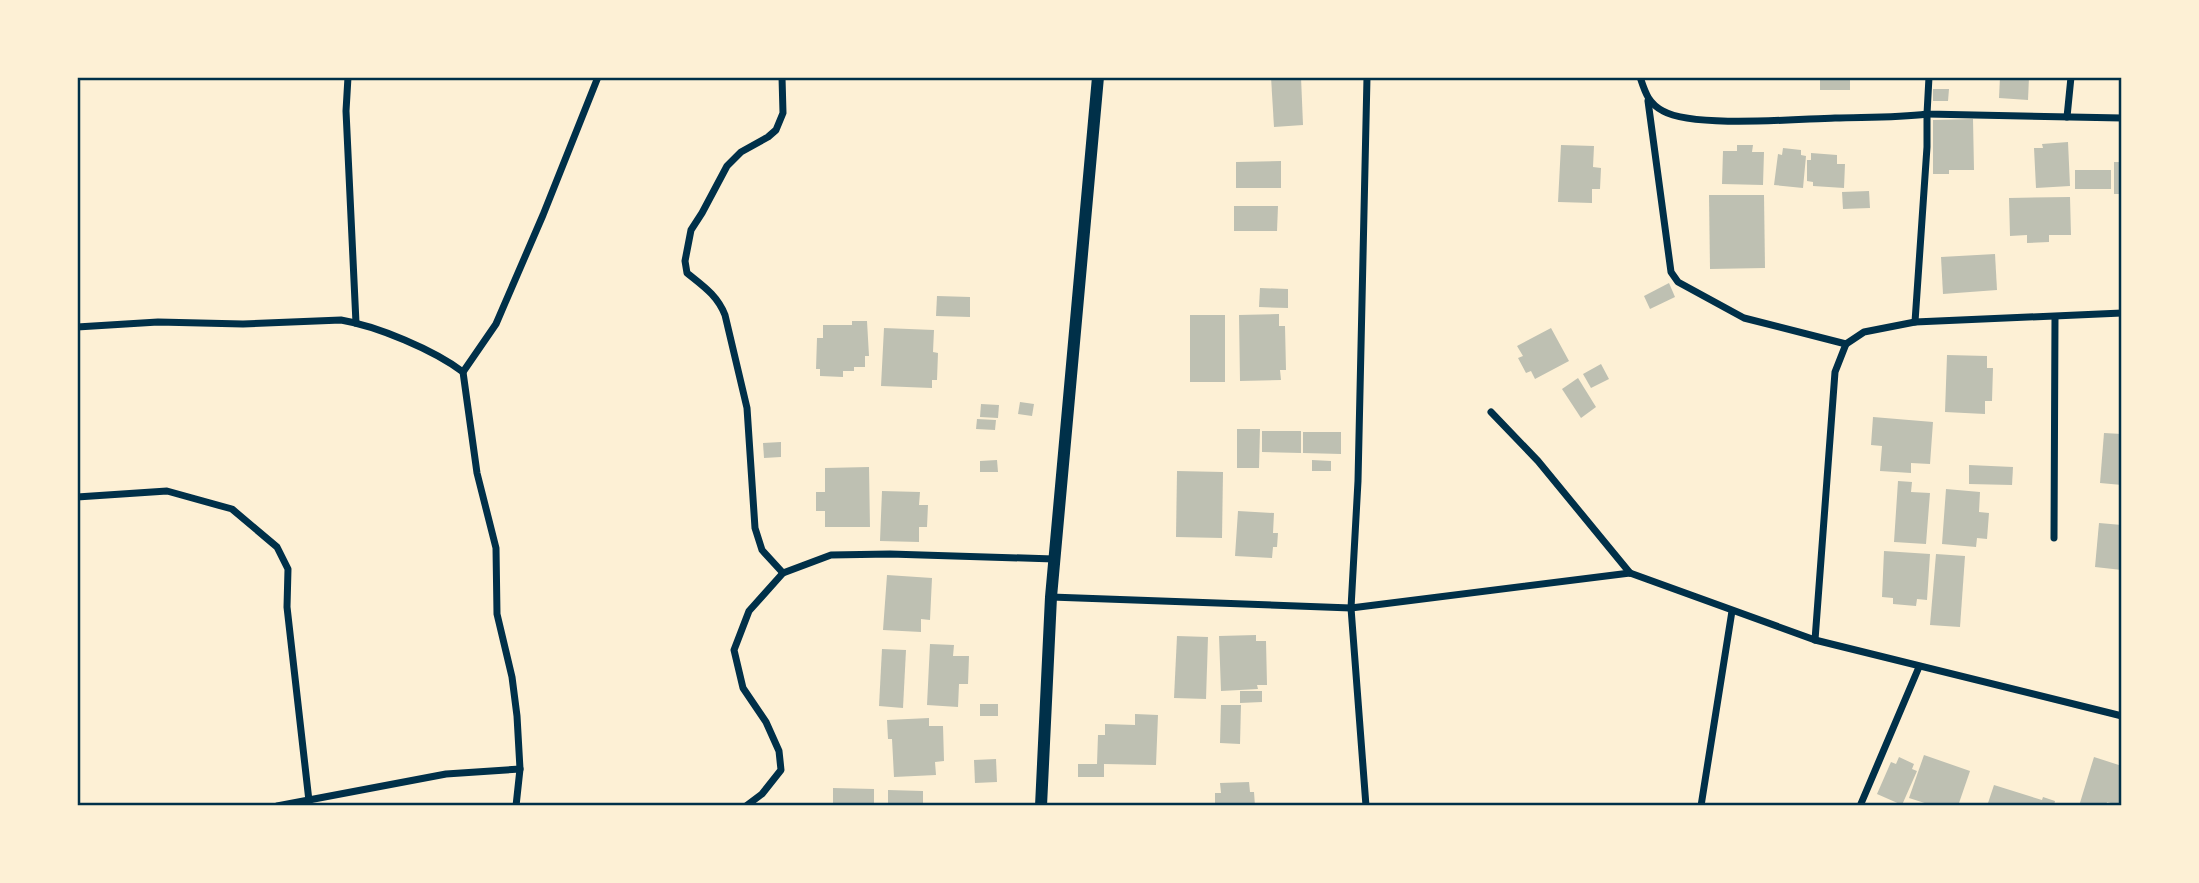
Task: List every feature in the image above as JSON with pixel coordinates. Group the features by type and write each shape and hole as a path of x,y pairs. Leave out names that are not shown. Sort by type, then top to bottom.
{"street":[{"path":"348,77 346,111 356,323"},
{"path":"516,806 520,769 517,716 512,677 497,614 496,548 477,473 463,372 496,324 598,77"},
{"path":"782,77 783,113 776,130 741,152 727,166 691,230 685,261 687,273 709,290 720,302 726,315 747,408 755,527 762,550 783,573"},
{"path":"1041,806 1051,597 1098,77"},
{"path":"1366,806 1351,608 1358,481 1367,77"},
{"path":"1640,77 1648,101 1671,272 1678,282 1744,318 1846,344"},
{"path":"1915,322 1929,77"},
{"path":"2067,117 2071,77"},
{"path":"1648,101 1664,113 1738,121 1896,118 1927,114 2122,118"},
{"path":"1815,640 1835,372 1846,344 1864,332 1915,322 2122,313"},
{"path":"2054,538 2055,317"},
{"path":"77,327 158,322 243,324 341,320 386,333 448,360 463,372"},
{"path":"1491,412 1538,461 1630,573"},
{"path":"77,497 167,491 232,509 277,547 288,569 288,607 309,801"},
{"path":"746,806 762,794 781,770 779,751 771,732 743,688 734,650 749,611 783,573 831,555 1054,559"},
{"path":"1051,597 1351,608 1630,573 1815,640 2122,716"},
{"path":"1701,806 1732,611"},
{"path":"1860,806 1919,667"},
{"path":"277,806 446,774 520,769"},
{"path":"329,806 330,797"}],"building":[{"path":"1271,77 1301,77 1303,125 1274,127"},
{"path":"1820,77 1850,77 1850,90 1820,90"},
{"path":"2000,77 2029,77 2028,100 1999,98"},
{"path":"1933,89 1949,89 1948,101 1933,101"},
{"path":"1973,119 1974,170 1949,170 1949,174 1933,174 1933,120"},
{"path":"2068,142 2070,186 2036,188 2034,148 2043,148 2042,144"},
{"path":"1561,145 1594,146 1593,167 1601,168 1600,189 1592,189 1592,203 1558,202"},
{"path":"1737,145 1753,145 1752,152 1764,152 1763,185 1722,184 1723,151 1737,151"},
{"path":"1783,148 1801,150 1801,155 1806,156 1803,188 1774,185 1778,154 1782,155"},
{"path":"1811,153 1837,155 1837,164 1845,164 1844,188 1813,186 1813,182 1807,181 1807,160 1811,160"},
{"path":"1281,161 1281,188 1236,188 1236,162"},
{"path":"2114,162 2122,162 2122,194 2114,194"},
{"path":"2075,170 2111,170 2111,189 2075,189"},
{"path":"1869,191 1870,208 1843,209 1842,192"},
{"path":"1709,195 1764,195 1765,268 1710,269"},
{"path":"2070,197 2071,235 2049,235 2049,242 2027,243 2027,235 2010,236 2009,198"},
{"path":"1234,206 1278,206 1277,231 1234,231"},
{"path":"1995,254 1997,290 1943,294 1941,257"},
{"path":"1669,283 1675,297 1650,309 1644,296"},
{"path":"1260,288 1288,289 1288,308 1259,307"},
{"path":"937,296 970,297 970,317 936,316"},
{"path":"1279,314 1279,326 1285,326 1286,370 1280,370 1281,380 1240,381 1239,315"},
{"path":"1190,315 1225,315 1225,382 1190,382"},
{"path":"852,321 867,321 869,356 865,356 865,367 843,371 843,377 820,376 820,369 816,369 817,338 823,338 823,325 852,325"},
{"path":"884,328 934,330 933,352 938,353 937,380 932,380 932,388 881,386"},
{"path":"1551,328 1569,361 1535,379 1531,371 1526,373 1518,358 1523,356 1517,346"},
{"path":"1947,355 1987,356 1987,368 1993,368 1992,401 1985,401 1985,414 1945,412"},
{"path":"1601,364 1609,379 1591,388 1583,374"},
{"path":"1578,378 1596,407 1581,418 1562,389"},
{"path":"1020,402 1034,404 1032,416 1018,414"},
{"path":"981,404 999,405 998,418 980,417"},
{"path":"1873,417 1933,422 1930,464 1911,463 1911,473 1880,471 1882,446 1871,445"},
{"path":"977,419 996,420 995,430 976,429"},
{"path":"1237,429 1260,429 1259,468 1237,468"},
{"path":"1262,431 1301,431 1301,453 1262,452"},
{"path":"1303,432 1341,432 1341,454 1303,453"},
{"path":"2104,433 2122,434 2122,485 2100,483"},
{"path":"781,442 781,457 764,458 763,443"},
{"path":"997,460 998,472 980,472 980,461"},
{"path":"1312,460 1331,461 1331,471 1312,471"},
{"path":"1969,465 2013,467 2012,485 1969,484"},
{"path":"869,467 870,527 825,527 825,511 816,511 816,492 825,492 825,468"},
{"path":"1177,471 1223,472 1222,538 1176,537"},
{"path":"1898,481 1912,482 1911,492 1930,493 1926,544 1894,542"},
{"path":"1946,489 1980,492 1979,512 1989,513 1987,539 1977,538 1976,547 1942,544"},
{"path":"882,491 920,492 919,505 928,505 927,527 919,527 919,542 880,541"},
{"path":"1238,511 1274,513 1273,533 1278,533 1277,547 1273,547 1272,558 1235,556"},
{"path":"2099,523 2122,525 2122,570 2095,567"},
{"path":"1884,551 1930,554 1927,600 1917,599 1916,606 1893,604 1893,598 1882,597"},
{"path":"1936,554 1965,556 1960,627 1930,625"},
{"path":"887,575 932,578 930,620 921,619 921,632 883,630"},
{"path":"1256,635 1256,641 1266,641 1267,685 1257,685 1258,689 1221,691 1219,636"},
{"path":"1177,636 1208,637 1206,699 1174,698"},
{"path":"930,644 954,645 953,656 969,656 968,684 959,684 958,707 927,705"},
{"path":"882,649 906,650 903,708 879,706"},
{"path":"1240,691 1262,691 1262,702 1240,703"},
{"path":"980,704 998,704 998,716 980,716"},
{"path":"1221,705 1241,705 1240,744 1220,743"},
{"path":"1135,714 1158,715 1156,765 1104,764 1104,777 1078,777 1078,764 1097,764 1098,735 1105,735 1105,724 1135,725"},
{"path":"929,718 929,726 943,726 944,761 935,762 936,775 894,777 892,739 888,739 887,720"},
{"path":"1924,755 1970,771 1958,806 1934,806 1909,798"},
{"path":"1899,757 1914,764 1912,769 1917,771 1902,805 1877,794 1891,762 1896,764"},
{"path":"2094,757 2122,766 2122,806 2107,802 2106,806 2079,806"},
{"path":"996,759 997,782 975,783 974,760"},
{"path":"1249,782 1250,792 1254,792 1255,806 1215,806 1215,793 1221,793 1220,783"},
{"path":"1994,785 2042,800 2043,797 2055,801 2054,806 1987,806"},
{"path":"833,788 874,789 874,806 833,806"},
{"path":"888,790 923,791 923,806 888,806"}]}
